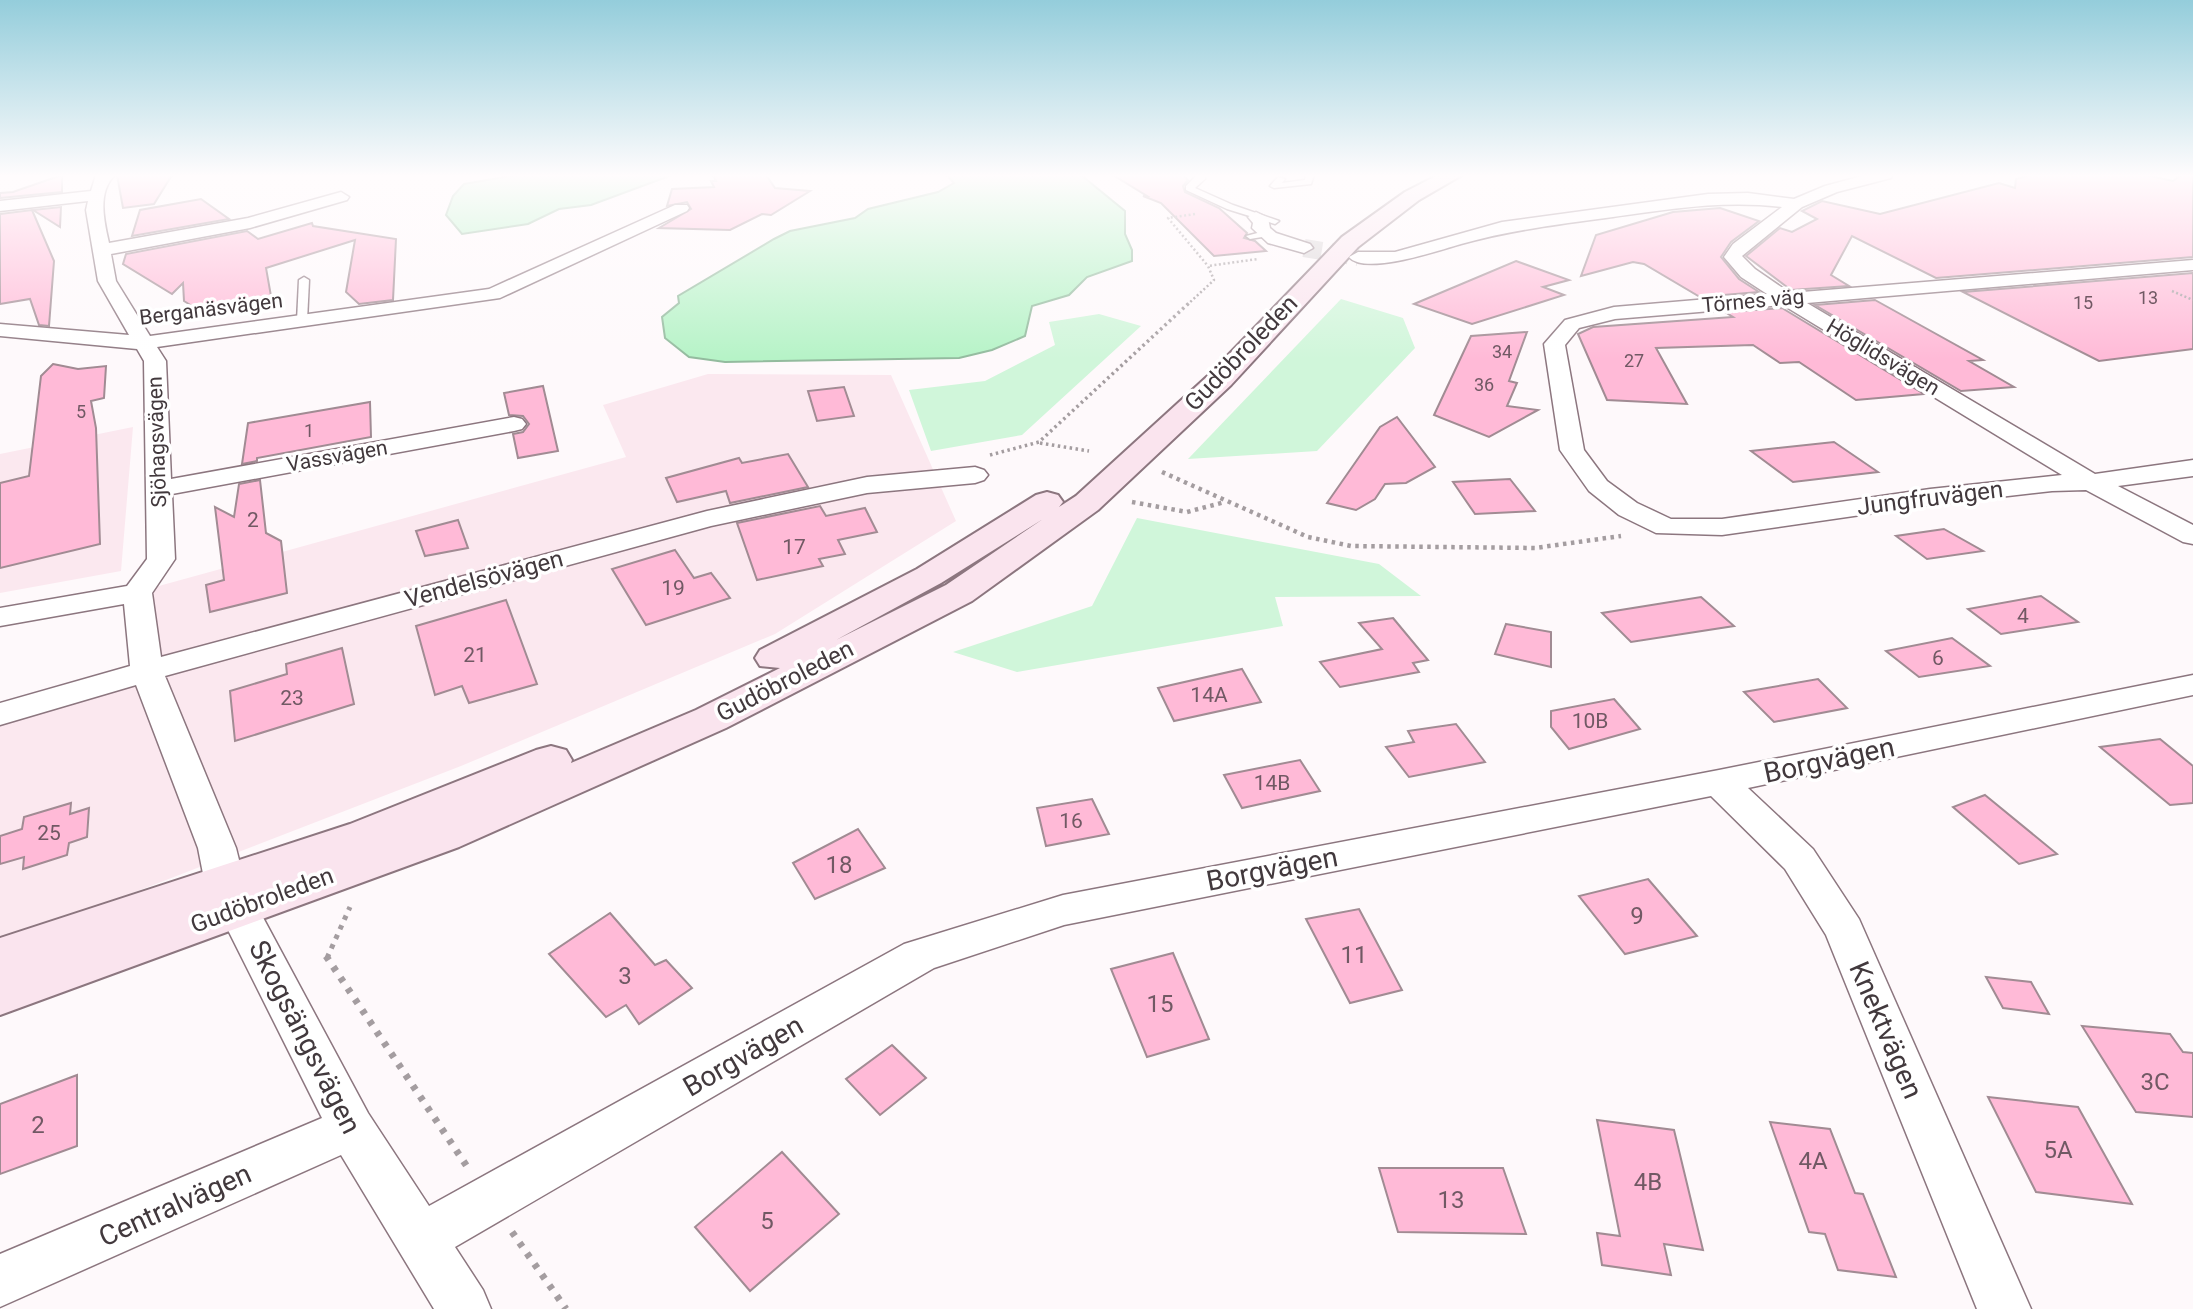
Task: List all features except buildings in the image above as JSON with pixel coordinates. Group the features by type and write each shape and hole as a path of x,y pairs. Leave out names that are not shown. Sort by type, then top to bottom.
{"main road":[{"name":"Gudöbroleden","path":"0,993 232,897 366,836 698,698 929,576 1065,490 1200,376 1340,236"},
{"name":"Gudöbroleden","path":"0,958 232,897 443,835 711,719 959,593 1087,503 1221,379 1358,236"}],"street":[{"name":"Sjöhagsvägen","path":"99,236 107,281 155,361 161,559 136,593"},
{"path":"101,250 178,236"},
{"name":"Berganäsvägen","path":"0,330 142,343 493,295 620,236"},
{"path":"1275,236 1295,246"},
{"path":"1358,257 1396,257 1468,236"},
{"name":"Höglidsvägen","path":"1754,236 1739,248 1733,257 1748,273 2091,482 2193,536"},
{"name":"Törnes väg","path":"1667,527 1628,509 1598,486 1572,450 1554,344 1572,324 1614,313 2193,265"},
{"name":"Vassvägen","path":"159,489 514,424"},
{"name":"Jungfruvägen","path":"1667,527 1722,527 1957,494 2052,483 2091,482 2193,468"},
{"name":"Vendelsövägen","path":"0,714 147,671 707,519 867,485 975,475"},
{"name":"Skogsängsvägen","path":"136,593 147,671 216,848 232,897 351,1128 464,1309"},
{"path":"0,617 136,593"},
{"name":"Borgvägen","path":"419,1239 919,956 1063,910 1720,782 2193,685"},
{"name":"Knektvägen","path":"1720,782 1799,859 1844,930 2004,1309"},
{"name":"Centralvägen","path":"0,1281 351,1128"}],"lane":[{"name":"Berganäsvägen","path":"302,321 304,280"}],"path":[{"path":"1039,442 1214,280 1208,266 1183,236"},
{"path":"1208,266 1259,258 1295,246"},
{"path":"942,478 998,451 1039,442 1089,452"},
{"path":"1155,469 1308,537 1352,546 1535,548 1658,532 1667,527"},
{"path":"1129,502 1148,501 1180,512 1206,510 1226,502"},
{"path":"354,899 326,957 489,1200 566,1309"}],"shaded area":[{"path":"780,236 1126,236 1132,250 1132,261 1087,277 1069,295 1032,306 1025,336 992,350 959,358 725,362 689,357 665,338 662,317 679,303 678,296"},
{"path":"1341,299 1403,318 1415,348 1317,451 1188,459"},
{"path":"1099,314 1141,326 1022,435 931,451 909,390 985,381 1055,345 1049,322"},
{"path":"708,374 891,375 956,521 775,634 461,766 60,921 0,941 0,722 156,674 137,592 626,457 603,405"},
{"path":"133,427 121,571 0,593 0,454"},
{"path":"1137,518 1379,564 1421,596 1275,597 1283,626 1017,672 953,652 1092,606"}],"tunnel":[{"path":"1304,248 1358,257"}]}
